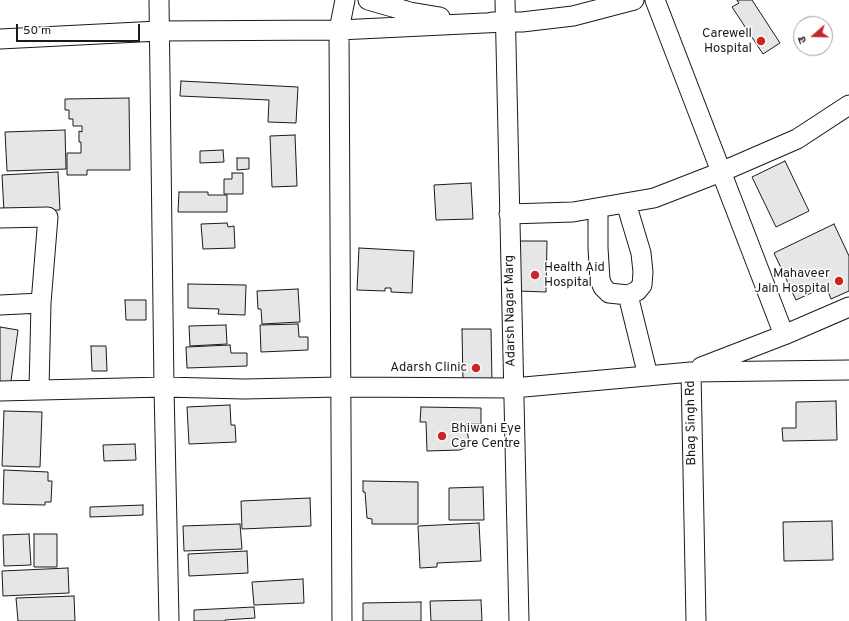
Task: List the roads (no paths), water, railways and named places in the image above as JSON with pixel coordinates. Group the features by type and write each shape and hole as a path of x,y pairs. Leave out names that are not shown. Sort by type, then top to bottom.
{"street":[{"path":"159,0 164,387 169,621"},
{"path":"342,621 339,30 345,0"},
{"path":"368,0 417,14 467,21 505,22 522,22 573,16 634,0"},
{"name":"Adarsh Nagar Marg","path":"504,0 519,621"},
{"path":"655,0 784,335"},
{"path":"0,39 159,31 339,30 505,22"},
{"path":"510,214 573,212 654,198 721,172 797,138 849,104"},
{"path":"598,208 600,280 603,287 609,293 628,295 638,291 642,285 643,272 641,253 626,203"},
{"path":"0,218 48,217 41,303 39,390"},
{"path":"628,295 648,376"},
{"path":"0,305 41,303"},
{"name":"Bhag Singh Rd","path":"696,621 691,372 849,307"},
{"path":"0,391 164,387 244,389 340,387 513,388 691,372 849,370"}],"place":[{"name":"Carewell Hospital","path":"761,41"},
{"name":"Health Aid Hospital","path":"535,275"},
{"name":"Mahaveer Jain Hospital","path":"839,281"},
{"name":"Adarsh Clinic","path":"476,368"},
{"name":"Bhiwani Eye Care Centre","path":"442,436"}]}
